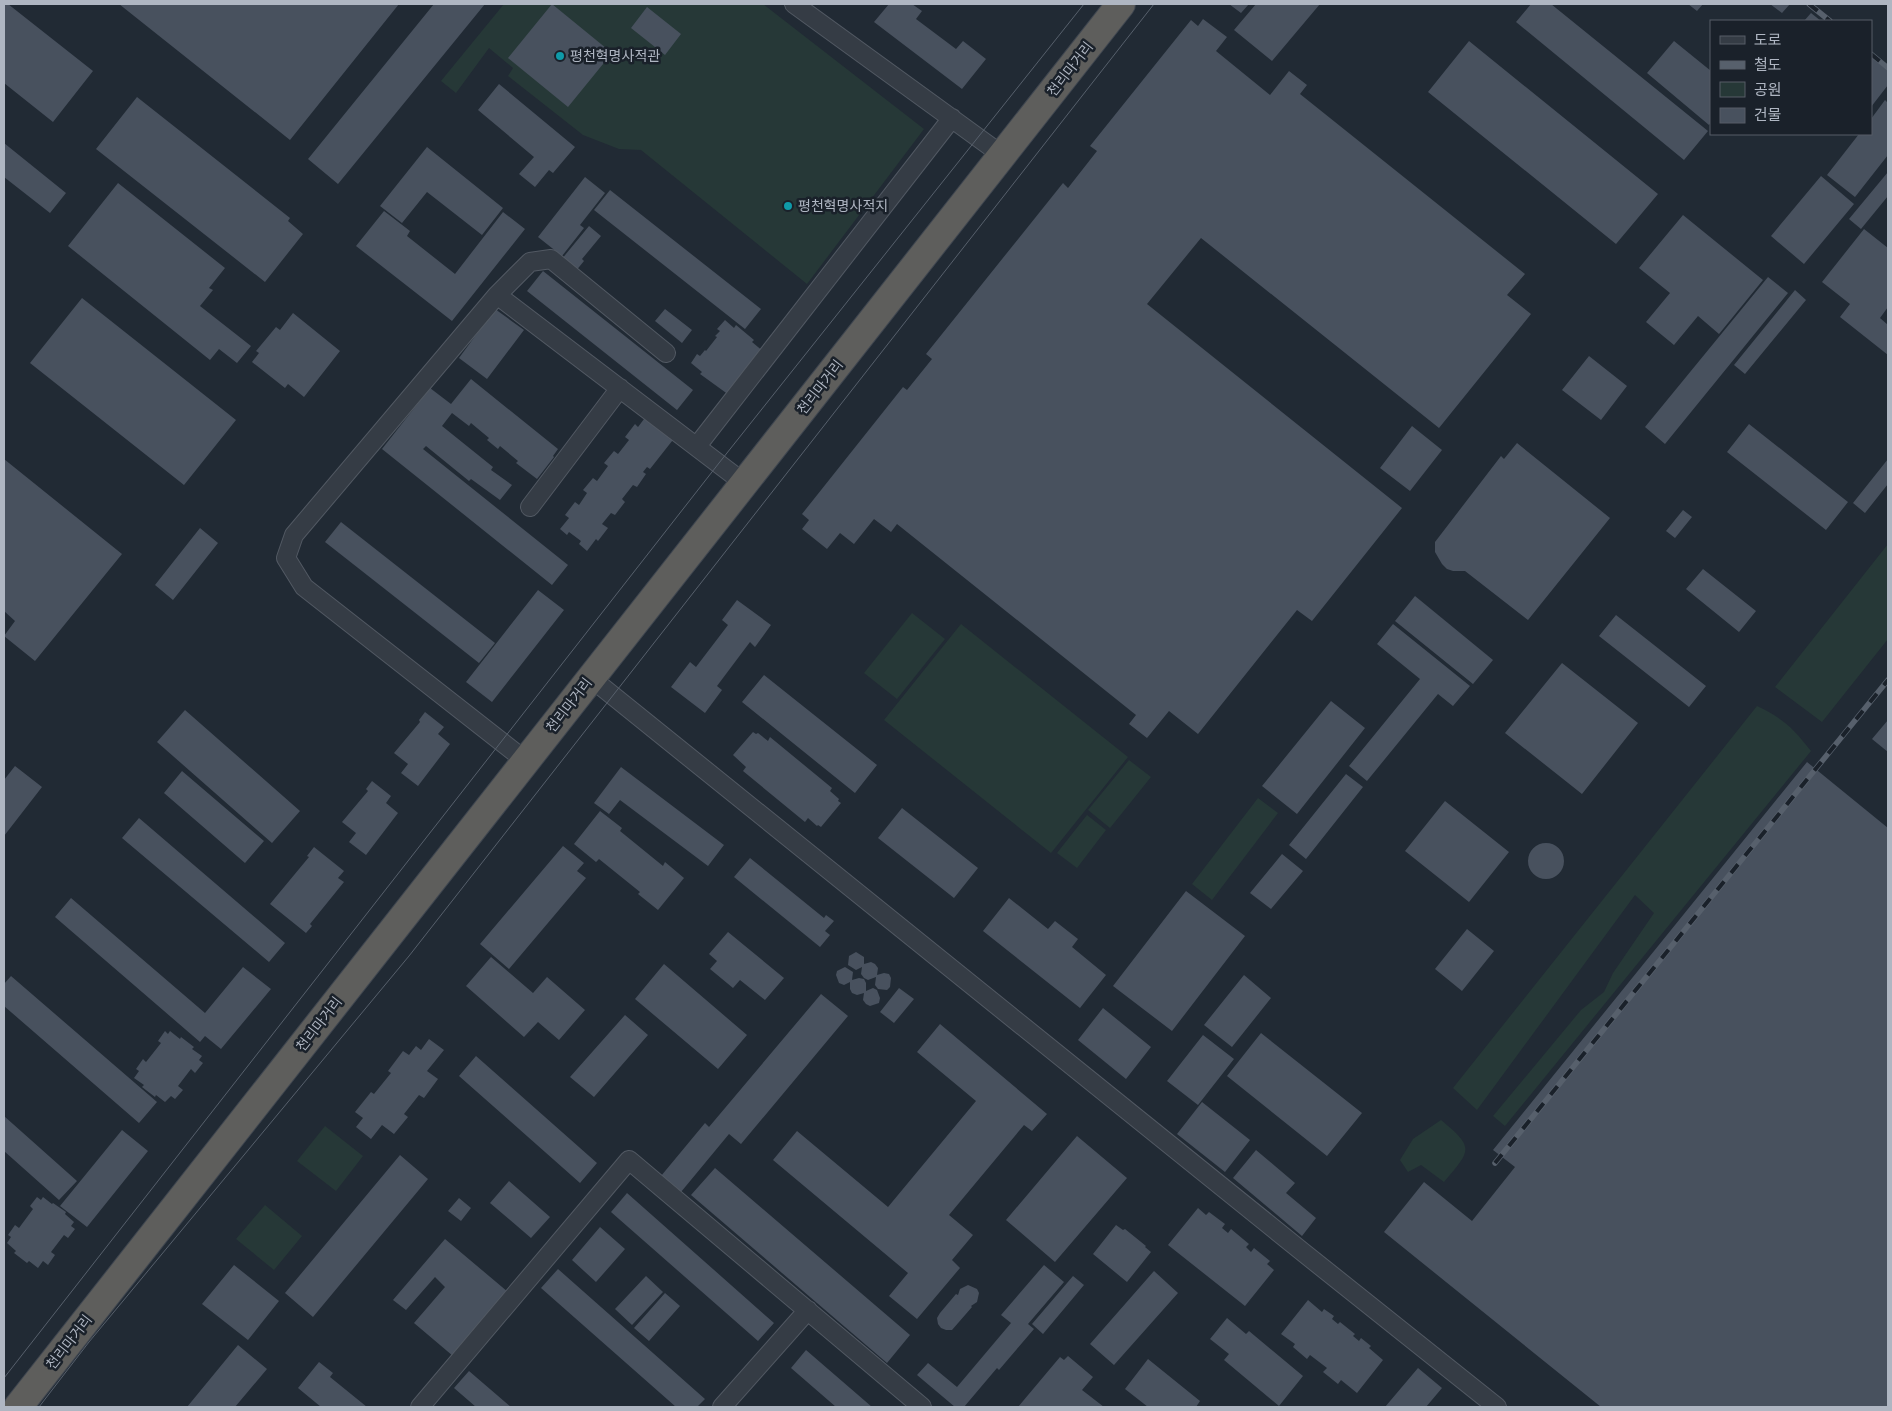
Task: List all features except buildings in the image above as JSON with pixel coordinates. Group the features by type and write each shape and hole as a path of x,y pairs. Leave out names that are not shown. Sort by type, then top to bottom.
{"highway":[{"name":"천리마거리","path":"18,1407 1121,4"}],"street":[{"path":"794,4 1002,154"},
{"path":"697,446 952,118"},
{"path":"526,761 304,587 286,558 294,535 497,295 530,262 551,259 666,354"},
{"path":"497,295 744,483"},
{"path":"530,507 620,388"},
{"path":"591,678 1304,1253 1498,1407"},
{"path":"420,1407 629,1160 922,1407"},
{"path":"722,1407 808,1310"}],"green space":[{"name":"평천혁명사적지","path":"504,4 763,4 924,129 807,284 641,150 619,149 583,135 508,76 513,68 489,48 456,93 441,81"},
{"path":"1888,544 1888,639 1822,722 1775,687"},
{"path":"912,613 945,639 897,699 864,673"},
{"path":"961,624 1128,757 1051,853 884,720"},
{"path":"1757,706 1787,725 1811,751 1505,1126 1493,1116 1581,1010 1604,992 1613,973 1654,913 1635,895 1477,1110 1453,1088"},
{"path":"1129,760 1151,777 1110,828 1088,810"},
{"path":"1258,798 1278,813 1212,900 1192,884"},
{"path":"1087,815 1106,830 1077,868 1057,853"},
{"path":"1441,1120 1460,1137 1464,1143 1465,1150 1460,1163 1444,1182 1421,1165 1408,1172 1400,1160 1413,1139"},
{"path":"325,1126 363,1156 336,1191 297,1161"},
{"path":"265,1205 302,1236 274,1270 236,1239"}],"tram line":[{"path":"4,1378 719,463 1084,4"},
{"path":"39,1407 89,1342 409,956 1154,4"}],"railway":[{"path":"1809,4 1829,20"},
{"path":"1872,55 1888,68"},
{"path":"1495,1163 1888,680"}],"place":[{"name":"평천혁명사적관","path":"560,56"},
{"name":"평천혁명사적지","path":"788,206"}]}
